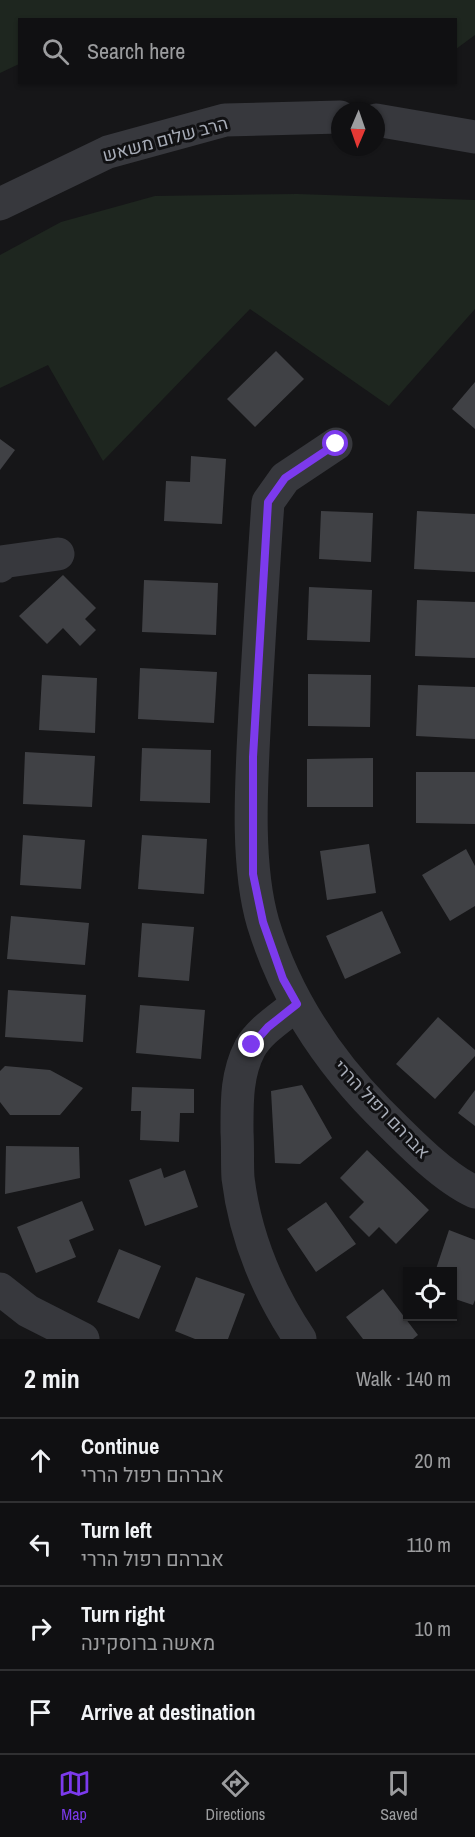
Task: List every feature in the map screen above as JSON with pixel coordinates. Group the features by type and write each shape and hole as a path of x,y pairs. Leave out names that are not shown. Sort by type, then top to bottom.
{"street":[{"name":"הרב שלום משאש","path":"0,204 108,152 225,120 331,117"},
{"path":"385,122 475,137"},
{"name":"אברהם רפול הררי","path":"336,444 285,478 268,502 253,757 253,874 263,922 283,979 330,1057 361,1093 396,1128 437,1166 475,1192"},
{"path":"0,566 2,562 58,554"},
{"path":"297,1004 268,1027 252,1045 242,1067 236,1096 238,1177 245,1220 258,1259 279,1306 300,1339"},
{"path":"0,1289 28,1311 83,1339"}],"shaded area":[{"path":"0,0 475,0 475,35 457,48 457,18 18,18 18,64 0,73"},
{"path":"297,194 475,200 475,309 389,406 250,309 103,461 48,365 0,388 0,255 61,222 155,196"}],"building":[{"path":"276,351 304,379 255,427 227,399"},
{"path":"475,382 475,429 452,409"},
{"path":"0,439 15,450 0,470"},
{"path":"191,456 226,459 222,524 164,521 166,481 190,482"},
{"path":"321,511 373,513 371,562 319,559"},
{"path":"417,511 475,514 475,572 414,569"},
{"path":"63,575 96,608 85,619 96,630 80,646 63,628 47,644 19,616"},
{"path":"144,580 218,583 216,635 142,632"},
{"path":"309,587 372,590 370,642 307,640"},
{"path":"417,600 475,602 475,658 415,656"},
{"path":"140,668 217,672 214,723 138,719"},
{"path":"308,674 371,675 370,727 308,726"},
{"path":"42,675 97,678 95,733 39,730"},
{"path":"418,685 475,687 475,739 416,736"},
{"path":"142,748 211,750 210,803 140,801"},
{"path":"25,752 95,756 92,807 23,804"},
{"path":"373,758 373,807 307,807 307,759"},
{"path":"416,772 475,772 475,824 416,823"},
{"path":"23,835 85,840 81,889 20,885"},
{"path":"142,835 207,839 204,894 138,889"},
{"path":"369,844 376,893 327,900 320,851"},
{"path":"466,849 475,866 475,906 450,921 422,875"},
{"path":"382,911 401,953 345,979 326,936"},
{"path":"11,916 89,923 85,965 7,959"},
{"path":"142,923 194,927 189,981 138,977"},
{"path":"8,990 86,995 83,1042 5,1037"},
{"path":"140,1005 205,1010 201,1059 136,1053"},
{"path":"438,1017 475,1050 475,1056 435,1099 396,1064"},
{"path":"5,1066 50,1070 83,1088 60,1115 10,1115 0,1102 0,1071"},
{"path":"302,1085 332,1138 300,1164 275,1163 271,1091"},
{"path":"132,1087 194,1089 194,1113 180,1113 179,1142 140,1140 141,1111 131,1111"},
{"path":"475,1090 475,1126 458,1113"},
{"path":"6,1146 79,1147 80,1178 5,1194"},
{"path":"367,1150 429,1210 396,1244 379,1227 369,1237 349,1217 364,1202 340,1178"},
{"path":"161,1168 164,1178 185,1170 198,1207 145,1226 129,1180"},
{"path":"82,1201 94,1230 69,1240 76,1257 36,1273 17,1227"},
{"path":"326,1202 356,1244 316,1272 287,1229"},
{"path":"449,1230 475,1240 475,1300 473,1305 457,1300 457,1267 437,1267"},
{"path":"119,1249 161,1266 139,1319 97,1302"},
{"path":"196,1277 245,1294 228,1339 195,1339 175,1331"},
{"path":"383,1289 403,1315 403,1321 407,1321 418,1335 413,1339 363,1339 346,1317"}],"route":[{"path":"252,1045 268,1027 297,1004 283,979 263,922 253,874 253,757 268,502 285,478 336,444"}]}
